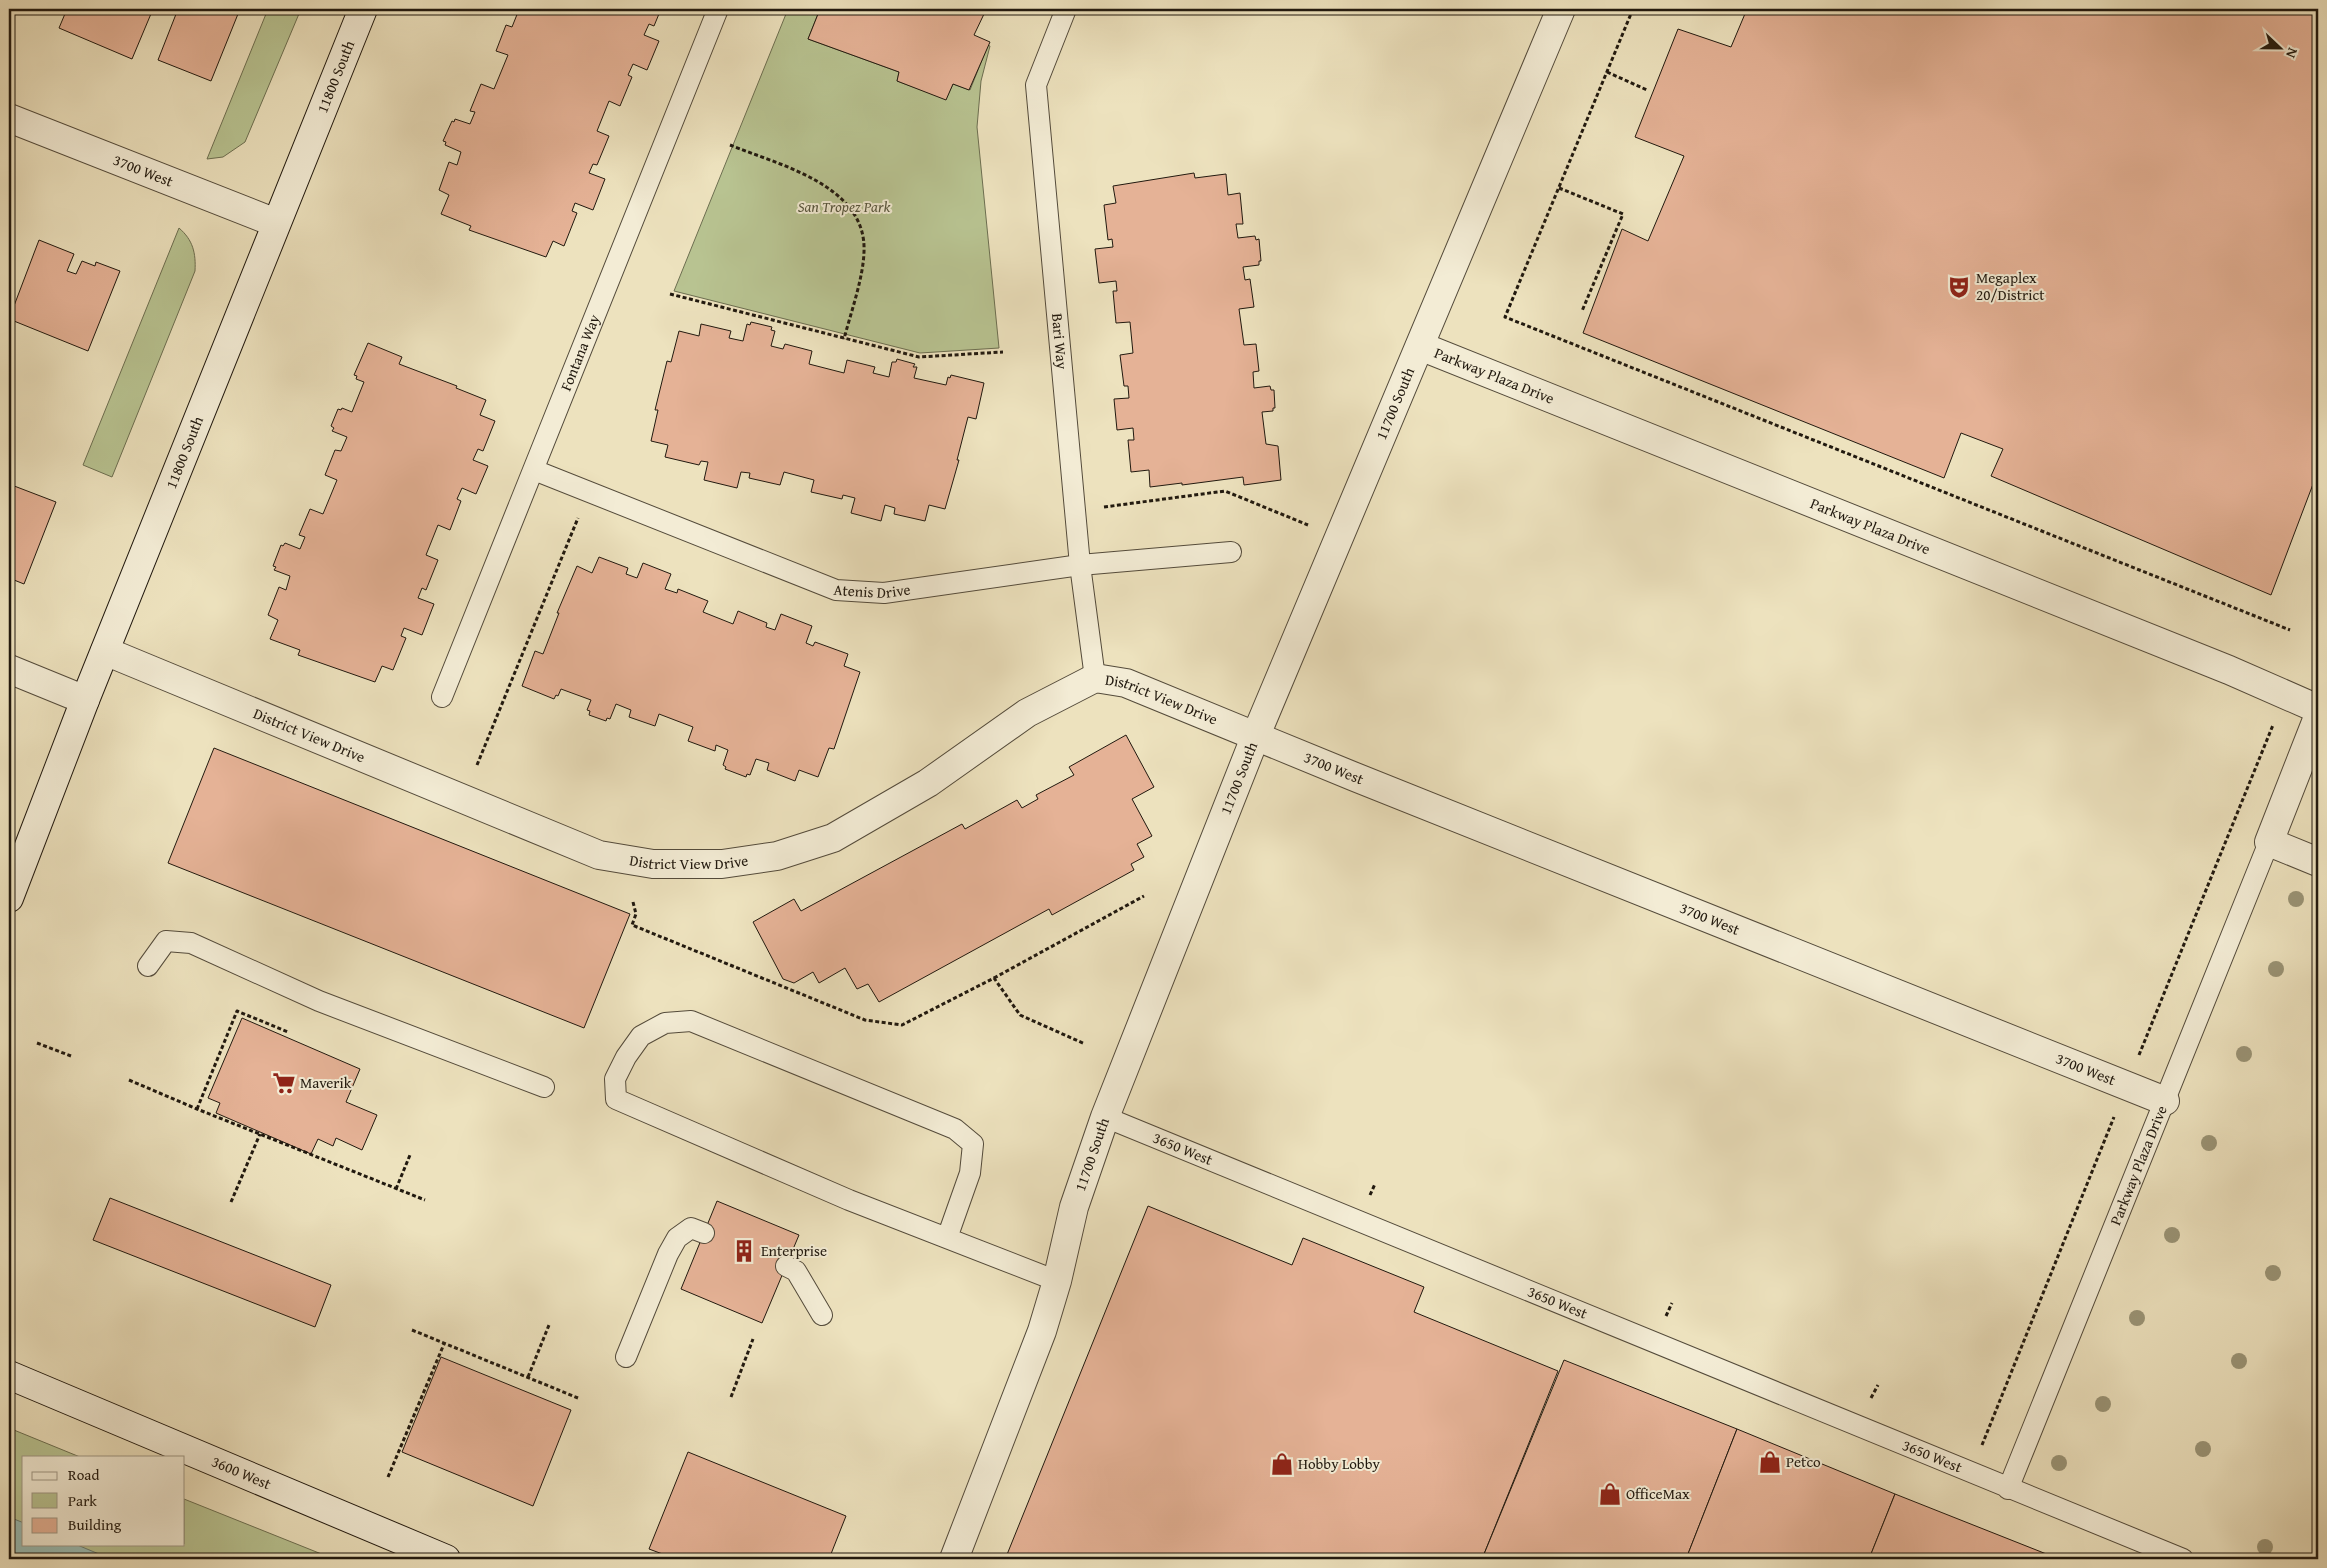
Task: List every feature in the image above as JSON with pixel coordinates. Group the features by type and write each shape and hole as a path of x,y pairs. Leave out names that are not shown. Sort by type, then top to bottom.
{"street":[{"name":"11800 South","path":"9,898 85,700 363,9"},
{"name":"11700 South","path":"954,1559 1042,1331 1057,1281 1074,1207 1105,1117 1256,734 1561,9"},
{"name":"3700 West","path":"9,118 276,223"},
{"name":"Parkway Plaza Drive","path":"1420,346 2318,708"},
{"name":"District View Drive","path":"105,651 599,856 653,864 722,864 777,856 833,838 928,783 1027,713 1096,678 1126,683 1256,734"},
{"path":"9,669 85,700"},
{"name":"Parkway Plaza Drive","path":"2269,842 2318,718"},
{"name":"3700 West","path":"1256,734 1339,771 2166,1100"},
{"path":"2269,842 2318,862"},
{"name":"3600 West","path":"9,1374 446,1559"}],"lane":[{"name":"Fontana Way","path":"442,697 718,9"},
{"name":"Bari Way","path":"1066,9 1036,85 1080,565 1096,678"},
{"name":"Atenis Drive","path":"534,470 836,590 884,593 1080,565 1231,552"},
{"name":"Parkway Plaza Drive","path":"2008,1489 2269,842"},
{"path":"148,966 166,941 191,943 319,1001 544,1087"},
{"path":"947,1238 970,1173 973,1144 955,1129 691,1021 665,1023 641,1036 626,1057 615,1079 616,1099 849,1200 1057,1281"},
{"name":"3650 West","path":"1105,1117 2008,1489 2183,1559"},
{"path":"626,1356 668,1254 677,1238 691,1228 704,1233"},
{"path":"786,1266 796,1270 822,1316"}],"path":[{"path":"1633,9 1505,317 2290,630"},
{"path":"1607,72 1647,90"},
{"path":"730,145 821,183 842,198 853,212 862,234 864,253 844,339"},
{"path":"1558,188 1623,214 1582,311"},
{"path":"670,294 919,357 1003,352"},
{"path":"1104,507 1224,491 1308,525"},
{"path":"477,765 580,514"},
{"path":"2137,1061 2273,725"},
{"path":"633,902 636,914 632,925 865,1020 902,1025 994,978 1144,896"},
{"path":"994,978 1020,1015 1086,1044"},
{"path":"197,1109 237,1011 288,1032"},
{"path":"37,1043 71,1056"},
{"path":"129,1080 425,1200"},
{"path":"1982,1445 2114,1116"},
{"path":"231,1202 260,1134"},
{"path":"396,1189 410,1155"},
{"path":"1369,1197 1375,1184"},
{"path":"1665,1320 1672,1303"},
{"path":"528,1378 549,1325"},
{"path":"412,1330 578,1398"},
{"path":"731,1397 753,1339"},
{"path":"388,1476 444,1344"},
{"path":"1869,1402 1878,1385"}],"green space":[{"path":"268,9 301,9 245,142 223,157 207,159"},
{"name":"San Tropez Park","path":"788,9 820,9 808,39 899,72 897,81 946,99 953,84 970,90 988,45 990,46 981,81 977,127 999,348 920,353 674,291"},
{"path":"179,228 188,237 193,247 195,271 112,477 83,465"},
{"path":"9,1428 78,1456 22,1456 22,1546 185,1546 185,1499 334,1559 9,1559"}],"water":[{"path":"9,1517 22,1522 22,1546 80,1546 111,1559 9,1559"}],"building":[{"path":"67,9 153,9 132,59 59,28"},
{"path":"178,9 240,9 211,81 158,60"},
{"path":"510,9 661,9 654,26 649,24 644,35 659,41 647,70 633,64 628,75 632,77 620,106 609,101 597,131 609,136 597,165 593,164 589,173 605,179 593,210 575,203 572,211 577,213 564,246 553,241 546,257 469,230 471,226 441,214 449,195 439,190 449,162 457,165 461,152 445,145 446,142 443,141 452,121 454,122 455,119 470,124 475,112 470,111 481,84 494,89 508,55 496,51 506,25 512,27 518,12"},
{"path":"820,9 974,9 984,14 974,35 990,42 969,90 953,84 946,100 897,81 899,72 808,39"},
{"name":"Megaplex 20/District","path":"1747,9 2318,9 2318,471 2271,595 1991,476 2003,449 1961,433 1944,478 1583,333 1622,229 1648,241 1684,156 1635,137 1678,29 1731,47"},
{"path":"1194,173 1195,178 1226,174 1228,195 1240,193 1243,224 1236,224 1238,238 1255,236 1256,240 1259,239 1261,261 1259,261 1259,265 1243,267 1245,280 1250,279 1254,307 1239,309 1244,345 1256,344 1259,371 1253,372 1254,388 1270,386 1271,390 1274,390 1275,408 1273,408 1273,411 1262,412 1266,444 1278,446 1281,480 1244,485 1243,477 1150,487 1149,470 1131,472 1128,440 1134,440 1133,428 1117,430 1114,399 1129,398 1128,386 1124,386 1120,355 1133,353 1130,322 1116,323 1113,291 1117,291 1116,281 1099,283 1095,249 1113,247 1112,239 1108,240 1104,205 1116,203 1113,186"},
{"path":"39,240 74,254 67,271 76,274 82,261 95,266 96,262 120,271 88,351 9,319"},
{"path":"751,322 772,327 771,330 775,331 771,346 783,349 785,344 812,351 809,364 844,373 847,360 875,367 873,373 889,377 892,362 896,362 897,359 915,364 913,367 917,367 914,378 946,385 948,377 950,378 951,375 984,383 976,419 968,417 957,460 959,460 945,509 929,505 925,521 894,514 895,508 885,505 881,521 851,513 855,498 843,495 842,499 811,492 814,480 784,472 780,485 749,478 750,473 741,472 737,488 704,480 708,462 701,461 699,465 665,457 668,445 651,441 658,410 655,410 667,361 671,362 679,331 699,336 701,324 731,331 729,338 743,341 747,324 750,325"},
{"path":"368,343 402,357 399,364 457,386 456,388 486,400 480,415 495,421 483,451 478,449 473,460 488,466 476,494 462,488 457,499 461,501 450,530 438,525 426,555 438,560 426,590 422,588 418,598 434,604 422,635 404,628 401,636 406,638 393,670 382,666 375,682 298,655 300,650 270,639 278,620 268,615 279,587 286,590 290,576 274,570 276,567 273,566 281,545 283,546 285,543 300,549 305,537 299,535 310,509 323,514 337,480 325,475 335,450 341,451 347,437 332,431 334,428 331,426 338,409 341,410 342,408 352,412 364,382 356,379 357,376 354,375"},
{"path":"9,484 56,502 24,584 9,578"},
{"path":"599,557 628,568 626,574 637,578 643,563 671,574 665,589 677,593 678,589 708,601 703,612 733,624 738,611 767,623 766,627 775,630 781,614 812,626 806,643 813,646 815,642 848,654 844,666 860,672 834,749 829,748 818,777 799,770 795,781 767,770 769,763 756,759 750,775 747,774 746,777 725,769 726,767 723,765 728,750 716,745 715,751 688,741 693,727 659,714 655,726 629,717 631,710 616,704 610,719 607,718 606,721 589,715 590,711 587,710 591,700 561,689 558,696 556,695 554,699 522,686 535,651 543,654 559,613 557,613 577,566 592,573"},
{"path":"1126,735 1154,787 1132,799 1152,836 1137,844 1144,857 1131,864 1134,870 1052,915 1049,909 879,1002 868,984 857,989 845,968 819,983 813,972 794,983 783,979 753,922 794,899 801,911 962,824 965,829 1017,800 1022,808 1038,799 1036,795 1074,775 1069,767"},
{"path":"214,748 630,914 584,1028 168,863"},
{"name":"Maverik","path":"242,1018 360,1069 346,1102 377,1115 362,1150 336,1138 333,1146 318,1139 311,1154 216,1113 220,1103 208,1098"},
{"path":"110,1198 331,1285 315,1327 93,1240"},
{"name":"Enterprise","path":"717,1201 799,1235 762,1323 681,1289"},
{"name":"Hobby Lobby","path":"1148,1206 1292,1265 1303,1238 1424,1287 1414,1312 1558,1371 1482,1559 1011,1559 1006,1557"},
{"path":"441,1357 571,1410 533,1506 402,1452"},
{"name":"OfficeMax","path":"1564,1360 1737,1429 1686,1559 1482,1559"},
{"name":"Petco","path":"1737,1429 1895,1494 1869,1559 1686,1559"},
{"path":"688,1452 846,1516 829,1559 676,1559 649,1549"},
{"path":"1895,1494 2059,1559 1869,1559"}],"place":[{"name":"Megaplex 20/District","path":"1959,287"},
{"name":"Maverik","path":"284,1083"},
{"name":"Enterprise","path":"744,1251"},
{"name":"Petco","path":"1770,1462"},
{"name":"Hobby Lobby","path":"1282,1464"},
{"name":"OfficeMax","path":"1610,1494"}]}
